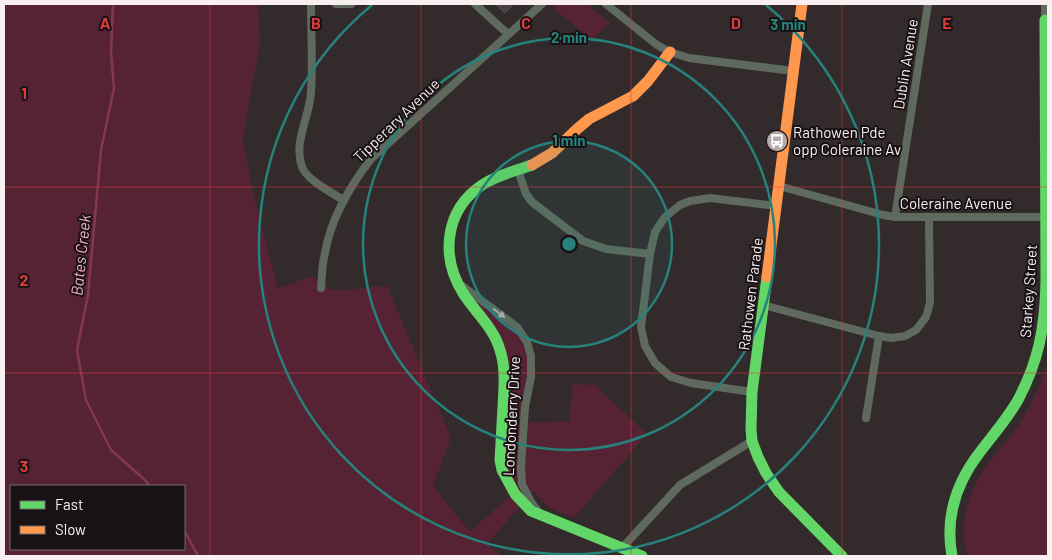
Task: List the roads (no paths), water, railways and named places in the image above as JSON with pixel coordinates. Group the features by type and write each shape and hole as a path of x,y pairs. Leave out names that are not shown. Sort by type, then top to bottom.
{"street":[{"path":"311,4 311,93 309,109 299,147 302,168 316,184 343,200"},
{"path":"336,4 351,4"},
{"path":"475,4 508,34"},
{"name":"Tipperary Avenue","path":"321,288 324,253 331,230 343,200 357,177 372,158 542,4"},
{"path":"606,4 657,45 670,52 689,58 793,70"},
{"name":"Rathowen Parade","path":"802,4 752,392 752,441 766,473 779,492 842,556"},
{"name":"Dublin Avenue","path":"895,217 928,4"},
{"name":"Starkey Street","path":"952,556 950,526 959,485 973,461 1012,411 1032,367 1043,324 1047,284 1048,185 1047,20 1045,4"},
{"name":"Londonderry Drive","path":"642,556 531,511 515,494 502,470 500,460 504,385 502,357 498,342 469,303 455,277 449,256 449,233 456,214 468,197 482,185 546,158 557,150 580,126 633,96 670,52"},
{"path":"518,170 526,194 532,202 583,240 606,249 650,254"},
{"name":"Coleraine Avenue","path":"779,186 895,217 1047,216"},
{"path":"752,392 691,383 671,377 655,363 645,346 641,327 650,254 655,232 665,217 680,205 690,201 710,198 776,206"},
{"path":"763,305 879,336 892,338 905,336 916,330 926,317 930,303 929,218"},
{"name":"Londonderry Drive","path":"459,284 518,327 527,342 531,356 531,377 525,407 521,467 522,484 531,502 542,516"},
{"path":"866,418 879,336"},
{"path":"622,548 680,486 752,441"}],"waterway":[{"name":"Bates Creek","path":"113,4 111,52 114,88 101,150 88,295 77,350 86,400 111,450 149,485"},
{"name":"Bates Creek","path":"185,532 198,556"}],"place":[{"name":"Rathowen Pde opp Coleraine Av","path":"777,141"}]}
